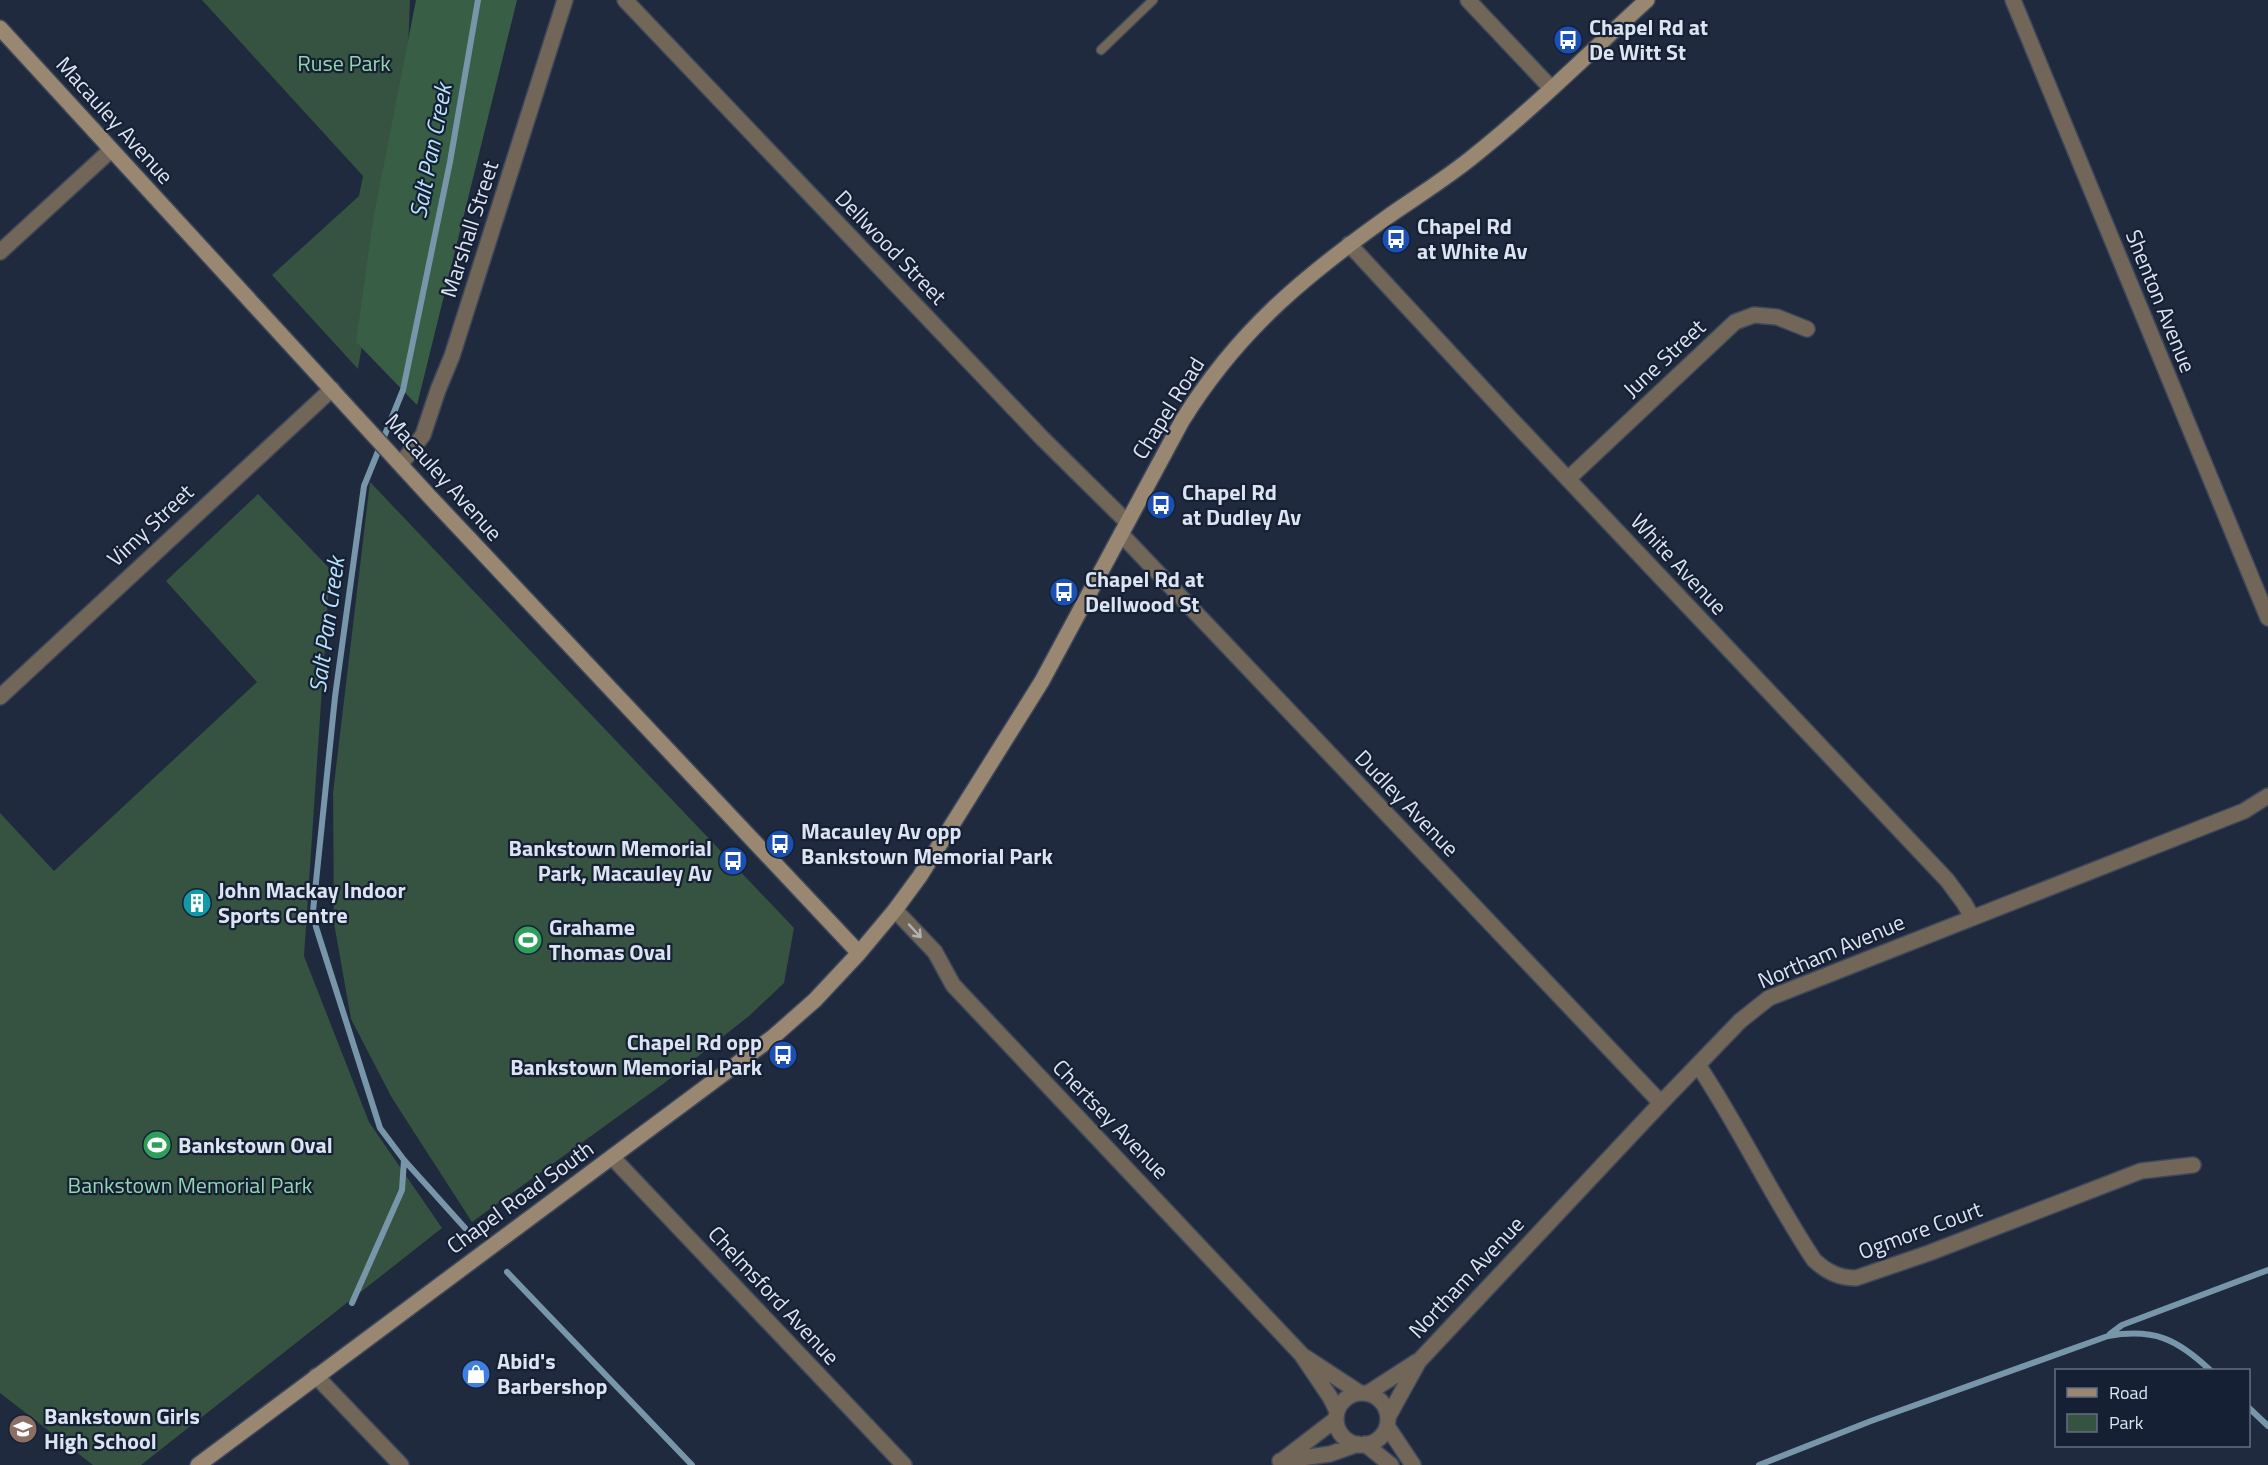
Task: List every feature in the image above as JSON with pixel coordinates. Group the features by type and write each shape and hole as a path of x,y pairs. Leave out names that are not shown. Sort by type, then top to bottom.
{"main road":[{"name":"Chapel Road","path":"859,953 895,910 940,846 1028,705 1188,413 1231,352 1287,293 1349,244 1474,156 1647,0"},
{"name":"Macauley Avenue","path":"0,28 400,464 786,878 859,953"},
{"name":"Chapel Road South","path":"198,1465 790,1023 859,953"}],"street":[{"name":"Marshall Street","path":"400,464 423,435 452,356 565,0"},
{"name":"Dellwood Street","path":"625,0 1033,429 1124,528"},
{"path":"1468,0 1551,88"},
{"name":"Shenton Avenue","path":"2013,0 2268,618"},
{"path":"0,252 111,150"},
{"name":"White Avenue","path":"1349,244 1947,880 1972,917"},
{"name":"June Street","path":"1568,479 1735,322 1754,315 1777,317 1807,329"},
{"name":"Vimy Street","path":"0,697 332,389"},
{"name":"Dudley Avenue","path":"1124,528 1661,1102"},
{"name":"Northam Avenue","path":"2244,811 2268,796"},
{"name":"Northam Avenue","path":"1387,1422 1419,1361 1661,1102 1740,1021 1769,998 2244,811 2268,806"},
{"name":"Chertsey Avenue","path":"895,910 934,952 953,985 1301,1354 1330,1397 1337,1415"},
{"name":"Ogmore Court","path":"1698,1065 1814,1260 1823,1268 1846,1278 1856,1278 1929,1253 2141,1171 2193,1165"},
{"name":"Chelmsford Avenue","path":"612,1156 903,1465"},
{"name":"Chertsey Avenue","path":"1301,1354 1364,1393"},
{"name":"Northam Avenue","path":"1364,1393 1419,1361"},
{"path":"316,1376 401,1465"},
{"path":"1276,1463 1337,1415 1346,1398 1364,1393 1381,1401 1387,1422 1413,1465"},
{"path":"1337,1415 1341,1434 1347,1439 1362,1444 1391,1465"},
{"path":"1276,1463 1330,1454 1377,1440 1383,1434 1387,1422"}],"lane":[{"path":"1101,50 1153,0"}],"green space":[{"name":"Ruse Park","path":"202,0 410,0 407,76 358,369 272,275 359,196 363,176"},
{"path":"416,0 517,0 417,405 356,342 373,220"},
{"path":"370,482 794,928 784,983 749,1016 663,1084 472,1222 392,1098 351,1019 334,923 333,793"},
{"name":"Bankstown Memorial Park","path":"258,494 330,569 304,956 369,1122 442,1228 141,1465 93,1465 0,1393 0,813 54,871 257,682 166,581"}],"waterway":[{"name":"Salt Pan Creek","path":"465,1228 404,1160 380,1128 316,927 313,911 335,697 364,486 403,390 450,162 478,0"},
{"path":"352,1303 402,1190 404,1160"},
{"path":"2110,1334 2122,1325 2268,1270"},
{"path":"507,1272 692,1465"},
{"path":"1759,1465 1871,1421 2108,1336 2139,1334 2164,1338 2187,1350 2209,1369"},
{"path":"2250,1409 2268,1426"}],"place":[{"name":"Chapel Rd at De Witt St","path":"1568,40"},
{"name":"Chapel Rd at White Av","path":"1396,239"},
{"name":"Chapel Rd at Dudley Av","path":"1161,505"},
{"name":"Chapel Rd at Dellwood St","path":"1064,592"},
{"name":"Macauley Av opp Bankstown Memorial Park","path":"780,844"},
{"name":"Bankstown Memorial Park, Macauley Av","path":"733,861"},
{"name":"John Mackay Indoor Sports Centre","path":"197,903"},
{"name":"Grahame Thomas Oval","path":"528,940"},
{"name":"Chapel Rd opp Bankstown Memorial Park","path":"783,1055"},
{"name":"Bankstown Oval","path":"157,1145"},
{"name":"Abid's Barbershop","path":"476,1374"},
{"name":"Bankstown Girls High School","path":"23,1429"}]}
